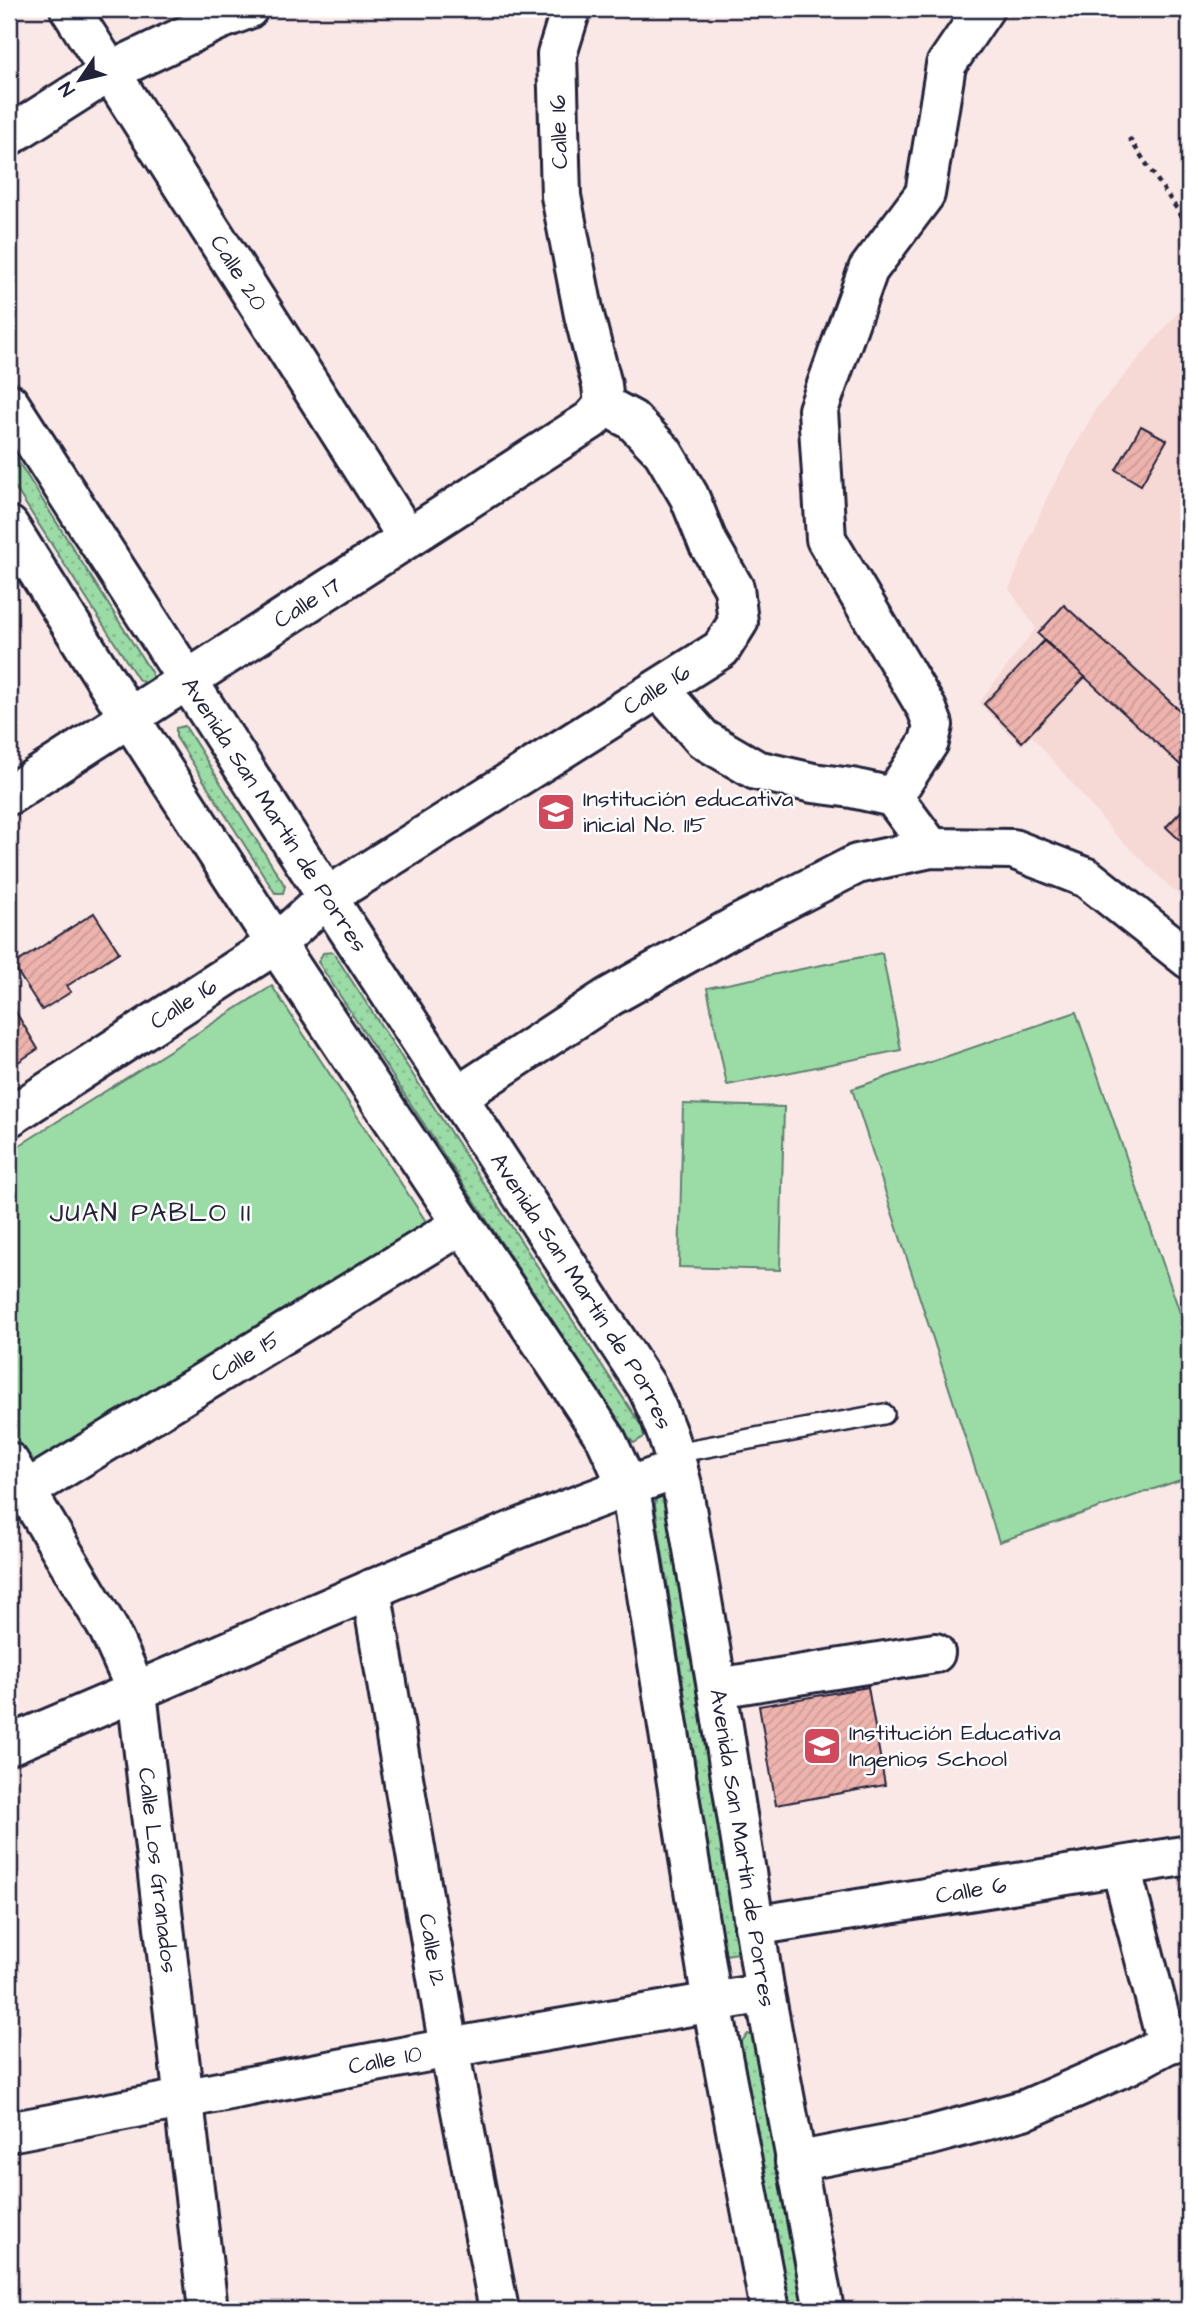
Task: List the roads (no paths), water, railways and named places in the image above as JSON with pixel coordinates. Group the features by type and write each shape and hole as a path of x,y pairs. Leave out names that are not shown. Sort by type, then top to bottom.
{"street":[{"name":"Calle 20","path":"70,9 407,537"},
{"path":"9,136 111,71 216,21 248,9"},
{"name":"Calle 16","path":"9,1117 276,944 327,897 721,649 738,622 734,588 708,543 689,496 663,452 632,420 604,405 561,196 557,54 571,9"},
{"path":"893,797 929,741 933,725 927,709 826,539 818,410 869,270 925,194 946,65 984,9"},
{"name":"Avenida San Martín de Porres","path":"9,403 647,1387 661,1415 676,1461 717,1688 765,1993 824,2310"},
{"name":"Calle 17","path":"9,795 591,420 604,405"},
{"path":"9,526 276,944 606,1440 628,1487 712,2003 770,2310"},
{"path":"659,690 703,739 755,770 893,797 931,848"},
{"path":"458,1096 609,997 741,923 857,864 931,848 1013,849 1087,878 1189,960"},
{"name":"Calle 15","path":"18,1476 463,1224"},
{"path":"9,1745 137,1692 370,1589 628,1487 676,1461"},
{"name":"Calle Los Granados","path":"18,1476 109,1630 137,1692 208,2310"},
{"name":"Calle 12","path":"370,1589 449,2048 499,2310"},
{"path":"717,1688 935,1653"},
{"name":"Calle 6","path":"754,1926 1189,1855"},
{"path":"795,2162 928,2136 1027,2109 1178,2041 1121,1867"},
{"name":"Calle 10","path":"9,2132 449,2048 765,1993"}],"lane":[{"path":"676,1461 884,1413"}],"place":[{"name":"Institución educativa inicial No. 115","path":"556,812"},
{"name":"Institución Educativa Ingenios School","path":"822,1746"}],"district":[{"name":"JUAN PABLO II","path":"151,1213"}]}
